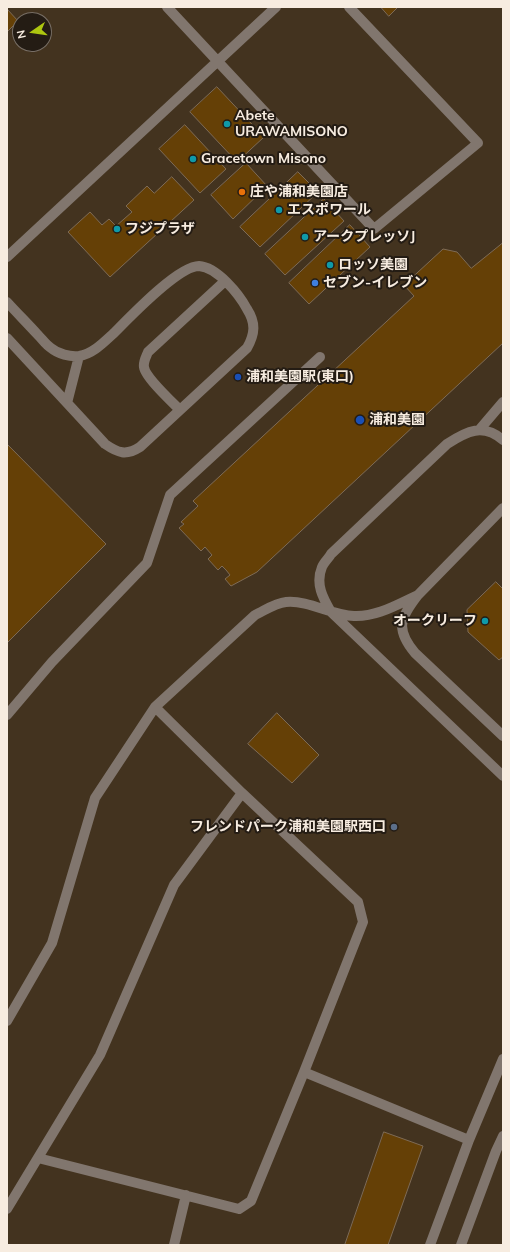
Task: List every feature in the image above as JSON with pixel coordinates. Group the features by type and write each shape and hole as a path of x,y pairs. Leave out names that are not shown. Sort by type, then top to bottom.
{"street":[{"path":"167,7 374,229 478,143 349,7"},
{"path":"7,257 276,7"},
{"path":"7,302 51,348 65,355 79,356 89,353 105,341 168,281 184,270 198,266 208,268 225,281 244,303 251,316 254,326 253,338 247,348 140,447 133,452 124,453 115,451 105,444 7,338"},
{"path":"180,410 147,376 144,368 145,360 148,352 225,281"},
{"path":"67,403 79,356"},
{"path":"7,714 52,662 147,563 170,495 320,357"},
{"path":"480,430 503,402"},
{"path":"503,440 497,435 480,430 463,434 447,444 332,554 322,567 319,581 322,597 331,612 503,776"},
{"path":"503,508 418,595 407,608 402,619 402,632 407,644 415,654 503,736"},
{"path":"7,1021 52,943 95,798 155,707 255,615 270,607 284,602 302,603 331,612 354,616 370,615 418,595"},
{"path":"38,1158 239,1209 251,1201 363,922 358,902 242,793 155,707"},
{"path":"7,1209 100,1055 174,885 242,793"},
{"path":"430,1245 469,1140 503,1059"},
{"path":"304,1072 469,1140"},
{"path":"461,1245 503,1136"},
{"path":"174,1245 186,1195"}],"building":[{"path":"381,7 398,7 389,16"},
{"path":"7,9 12,14 12,27 7,32"},
{"name":"Abete URAWAMISONO","path":"217,87 264,137 237,162 190,112"},
{"name":"Gracetown Misono","path":"185,125 226,169 200,193 159,149"},
{"path":"246,163 267,186 233,219 211,195"},
{"name":"エスポワール","path":"298,172 318,192 260,247 240,227"},
{"name":"フジプラザ","path":"172,177 194,200 110,277 68,232 90,212 102,225 109,219 116,226 132,212 126,206 147,186 154,193"},
{"name":"アークプレッソJ","path":"324,199 344,221 285,275 265,254"},
{"name":"ロッソ美園","path":"350,225 370,247 309,304 289,283"},
{"path":"503,243 503,343 257,572 231,586 225,579 230,575 226,570 222,566 218,570 208,559 212,555 205,547 201,551 179,528 184,524 181,522 198,506 193,501 414,296 404,285 443,249 457,252 471,268"},
{"path":"7,444 106,544 7,643"},
{"name":"オークリーフ","path":"496,582 503,589 503,657 499,660 468,632 467,610"},
{"path":"277,713 319,755 292,783 248,744"},
{"path":"384,1132 423,1146 388,1245 345,1245"}],"place":[{"name":"Abete URAWAMISONO","path":"227,124"},
{"name":"Gracetown Misono","path":"193,159"},
{"name":"庄や浦和美園店","path":"242,192"},
{"name":"エスポワール","path":"279,210"},
{"name":"フジプラザ","path":"117,229"},
{"name":"アークプレッソJ","path":"305,237"},
{"name":"ロッソ美園","path":"330,265"},
{"name":"セブン-イレブン","path":"315,283"},
{"name":"浦和美園駅(東口)","path":"238,377"},
{"name":"浦和美園","path":"360,420"},
{"name":"オークリーフ","path":"485,621"},
{"name":"フレンドパーク浦和美園駅西口","path":"394,827"}]}
